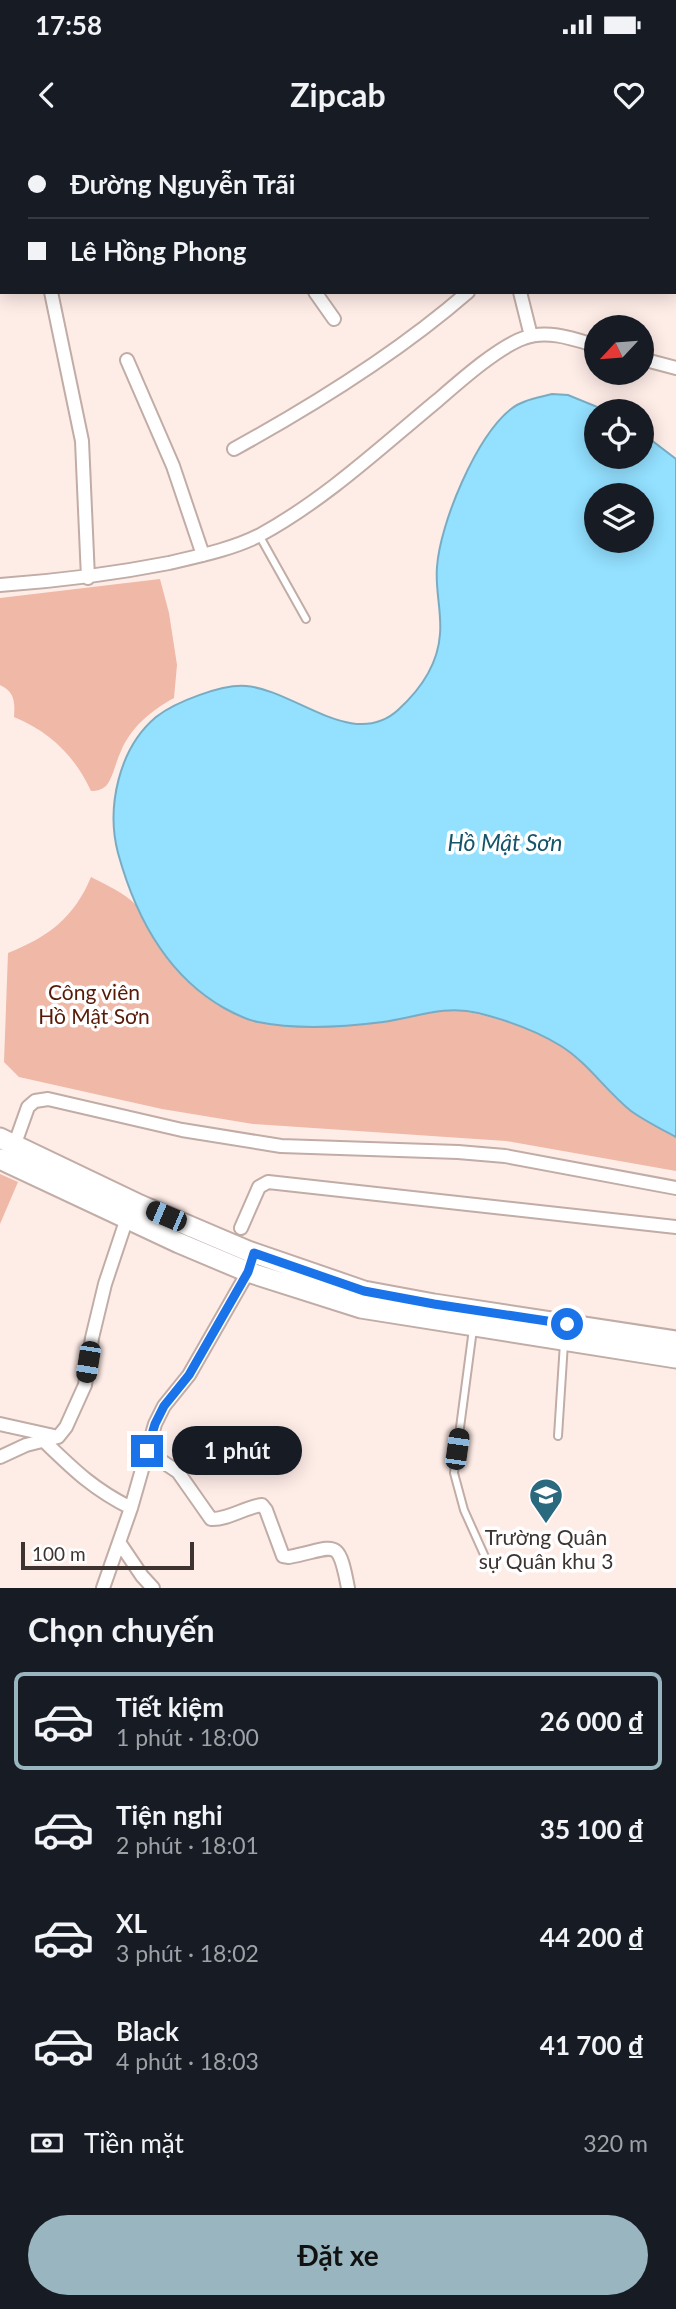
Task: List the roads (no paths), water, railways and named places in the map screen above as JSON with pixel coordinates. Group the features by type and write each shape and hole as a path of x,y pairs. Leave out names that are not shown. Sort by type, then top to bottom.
{"highway":[{"path":"6,1151 127,1218 251,1263 362,1308 473,1327 676,1341"},
{"path":"6,1151 140,1205 251,1263 364,1291 566,1332 676,1358"}],"street":[{"path":"51,294 82,441 88,578"},
{"path":"316,294 334,319"},
{"path":"233,449 283,421 416,335 466,294"},
{"path":"520,294 531,336"},
{"path":"0,585 88,578 203,555 259,536 347,476 474,369 510,346 544,333 584,343"},
{"path":"127,360 173,466 203,555"},
{"path":"654,362 676,368"},
{"path":"6,1151 28,1107 35,1101 48,1100 182,1130 281,1146 505,1156 676,1188"},
{"path":"241,1228 259,1187 268,1182 676,1227"},
{"path":"0,1457 58,1437 66,1427 85,1385 92,1338 105,1284 127,1218"},
{"path":"103,1588 131,1508 155,1424 164,1406 189,1375 251,1263"},
{"path":"0,1424 58,1437"},
{"path":"44,1441 83,1479 104,1495 131,1508"},
{"path":"147,1451 178,1472 211,1519 217,1520 251,1506 262,1505 283,1556 336,1550 342,1556 348,1588"},
{"path":"118,1542 153,1588"}],"lane":[{"path":"259,536 306,619"},
{"path":"473,1327 454,1474 464,1510 486,1559"},
{"path":"558,1436 566,1332"}],"water":[{"name":"Hồ Mật Sơn","path":"552,394 568,395 584,402 584,469 654,469 654,442 676,459 676,1137 631,1111 561,1046 532,1031 489,1016 454,1010 368,1024 304,1027 254,1021 228,1010 203,994 169,961 144,921 118,853 114,817 119,779 133,745 143,730 164,711 186,700 236,686 265,690 324,715 362,724 381,721 406,702 432,666 439,645 437,567 445,528 462,482 485,439 498,422 511,409 525,401"}],"place":[{"name":"Trường Quân sự Quân khu 3","path":"546,1525"}],"park label":[{"name":"Công viên Hồ Mật Sơn","path":"94,1005"}]}
